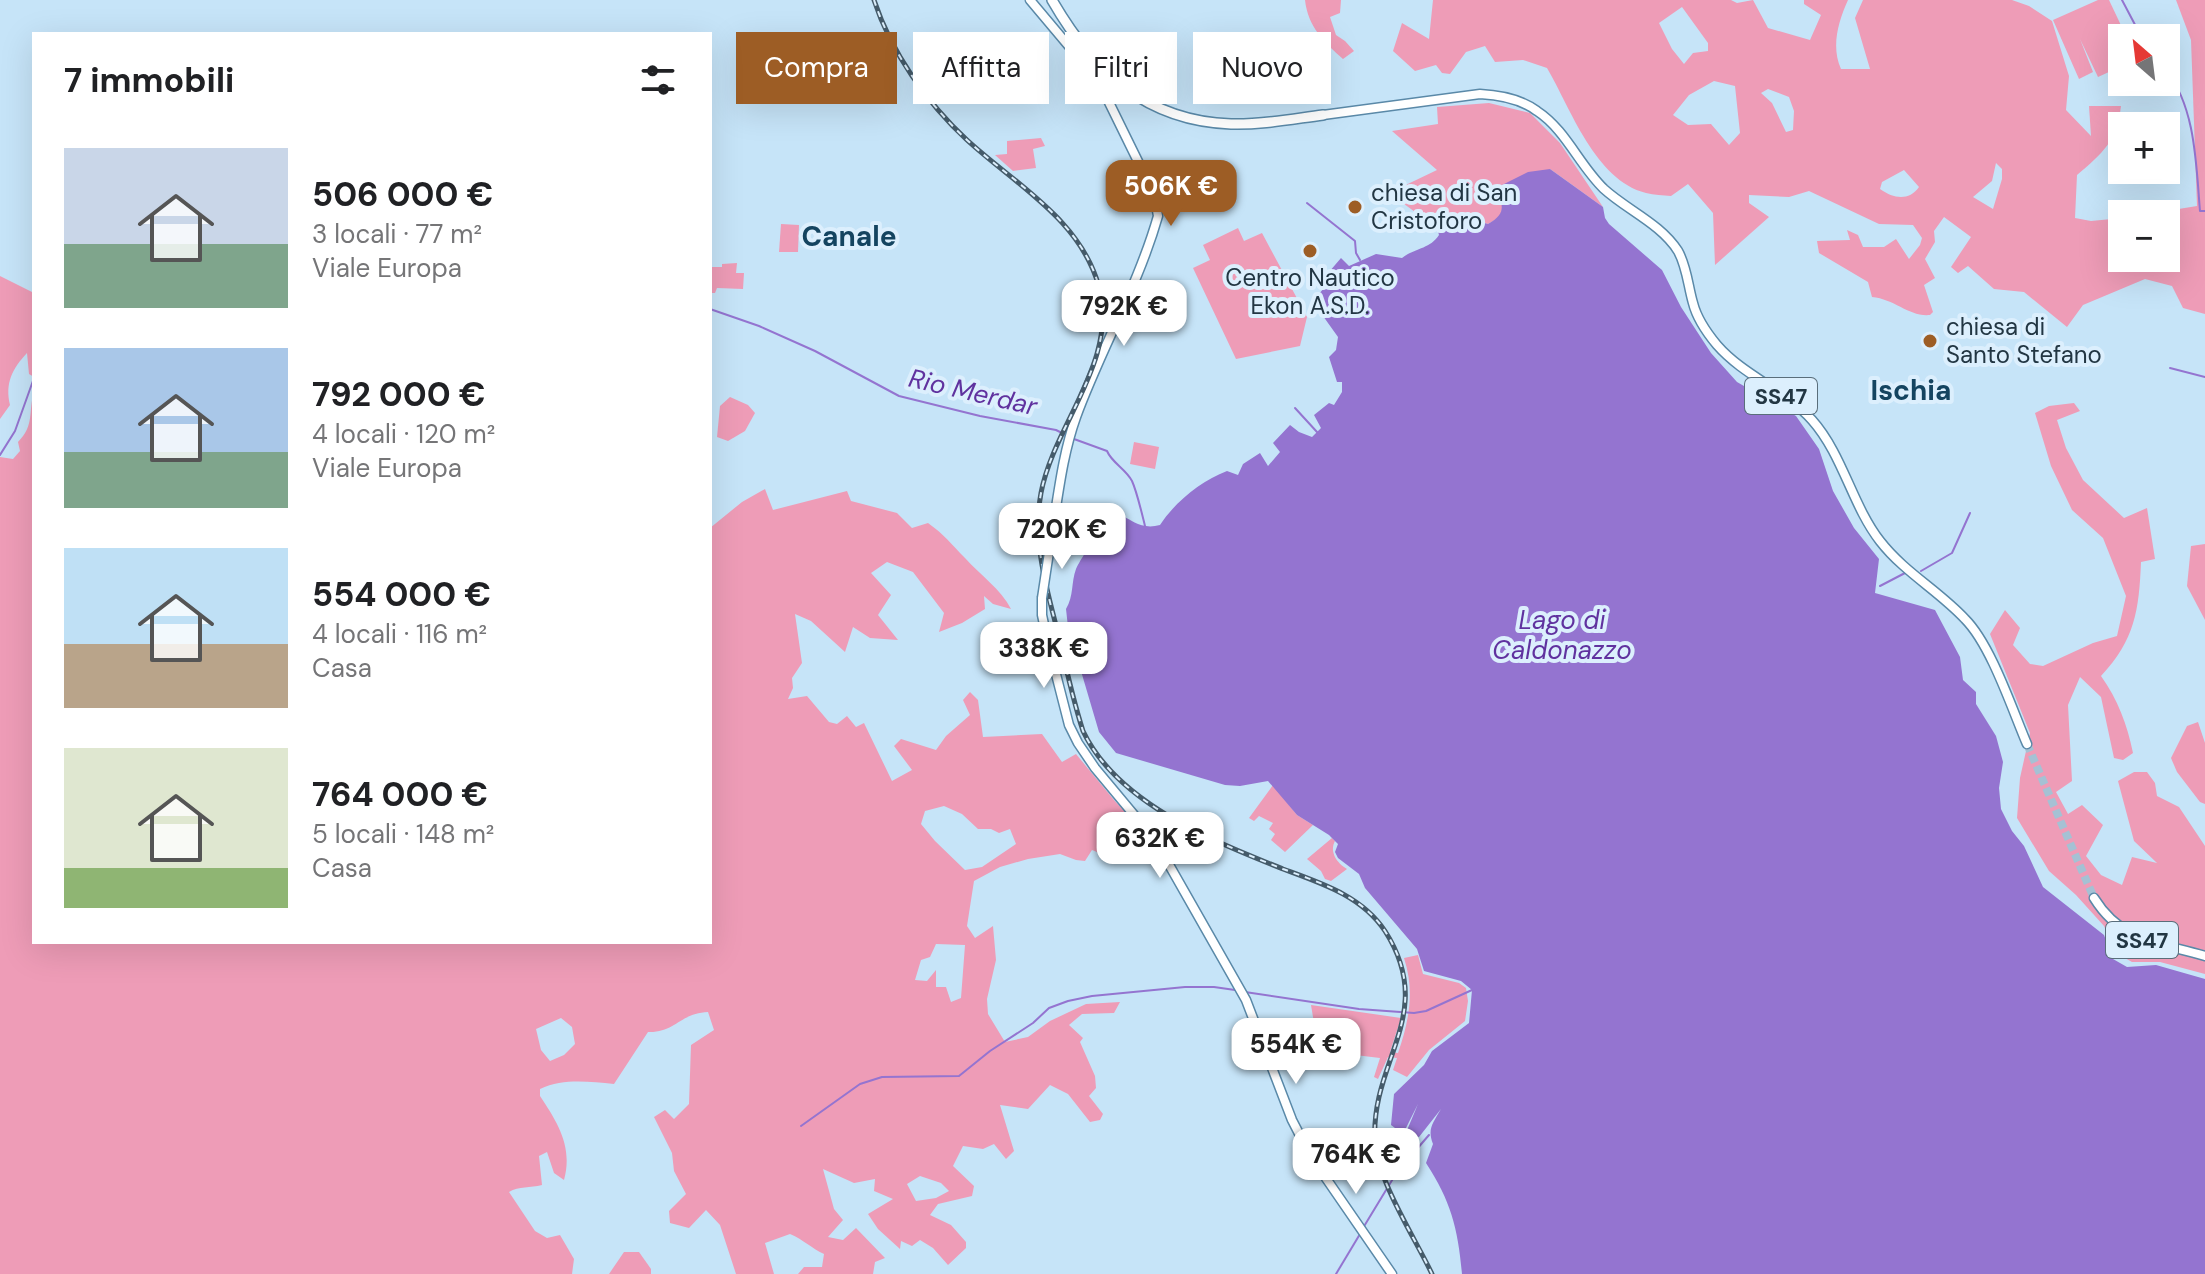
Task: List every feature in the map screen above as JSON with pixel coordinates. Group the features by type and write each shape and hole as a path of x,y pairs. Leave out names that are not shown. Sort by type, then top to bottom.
{"highway":[{"name":"SS47","path":"1052,0 1079,44 1100,67 1132,93 1171,113 1201,121 1232,124 1323,115"}],"main road":[{"path":"1030,0 1105,92 1154,194 1158,216 1143,262 1072,430 1051,539 1042,615 1069,725 1095,768 1155,840 1246,1000 1305,1147 1392,1274"},
{"name":"SS47","path":"1323,115 1488,94 1523,104 1549,120 1605,189 1669,239 1683,261 1694,306 1705,329 1718,346 1749,374 1799,408 1822,432 1879,541 1967,620 1987,654 2027,744"},
{"name":"SS47","path":"2094,898 2110,919 2140,939 2205,956"}],"shaded area":[{"path":"1305,0 1341,0 1340,13 1330,17 1336,35 1354,51 1343,59 1331,48 1331,32 1317,32"},
{"path":"1433,0 1731,0 1737,3 1753,0 1768,28 1810,40 1821,15 1804,4 1804,0 1848,0 1837,34 1838,61 1841,69 1870,69 1855,18 1863,0 2012,0 2029,6 2052,21 2069,76 2066,110 2091,136 2089,106 2121,106 2120,112 2108,112 2107,145 2077,175 2075,218 2108,219 2108,272 2180,272 2180,209 2197,206 2191,40 2176,0 2205,0 2205,314 2183,308 2172,286 2145,279 2083,305 2067,327 2024,292 1994,289 1968,266 1958,273 1951,267 1971,237 1944,217 1934,231 1935,242 1925,259 1935,278 1924,285 1933,312 1930,315 1915,313 1872,297 1868,282 1819,253 1817,241 1850,240 1847,230 1858,235 1863,247 1884,247 1896,239 1909,259 1922,238 1913,225 1879,224 1809,191 1789,197 1749,195 1749,203 1769,217 1715,265 1713,213 1688,184 1671,196 1652,194 1628,186 1612,174 1586,141 1547,68 1523,60 1495,62 1485,46 1466,52 1450,74 1442,73 1436,65 1415,71 1393,51 1402,23 1429,39","holes":["1682,7 1708,43 1708,51 1693,53 1684,64 1672,49 1659,23","1714,81 1735,86 1740,133 1729,145 1711,124 1688,125 1673,115 1689,95","1768,89 1789,97 1794,111 1793,130 1786,132 1772,103 1761,93","1996,163 2002,169 2002,179 1993,209 1973,197 1992,181","1904,170 1919,187 1911,195 1901,197 1880,189 1882,182"]},
{"path":"2098,0 2109,0 2120,24 2108,24 2108,72 2098,77 2080,39 2093,72 2079,79 2053,20"},
{"path":"1489,103 1530,113 1560,143 1603,207 1550,169 1502,210 1500,217 1488,224 1454,215 1437,228 1389,193 1437,170 1392,131 1438,124 1437,107"},
{"path":"1041,138 1045,146 1033,149 1036,168 1013,171 995,155 1007,154 1007,141"},
{"path":"781,224 799,225 798,252 779,252"},
{"path":"1238,228 1244,241 1262,233 1307,317 1300,346 1236,359 1193,268 1210,260 1203,245"},
{"path":"737,263 736,273 744,273 743,289 717,288 712,293 712,267 722,267 722,264"},
{"path":"0,276 32,292 32,376 29,374 27,353 11,377 8,390 10,405 0,419"},
{"path":"730,397 748,405 755,413 745,431 728,441 717,437 720,406"},
{"path":"32,399 32,944 712,944 712,526 742,502 765,489 773,510 847,491 851,501 897,513 912,528 928,523 996,589 1011,609 993,604 984,596 985,609 939,632 944,613 913,572 887,562 871,573 891,595 878,615 898,640 870,638 853,627 845,652 811,621 795,614 802,663 792,678 793,688 788,699 807,696 829,722 837,724 847,716 856,727 864,723 892,781 912,770 894,746 901,739 936,750 946,736 970,715 963,700 970,692 978,700 983,737 1042,734 1062,762 1076,754 1151,840 1155,857 1137,862 1123,861 1092,850 1085,861 1060,854 1028,859 1000,867 974,881 967,926 975,938 993,926 996,960 987,999 988,1014 1005,1042 1028,1037 1050,1021 1086,1004 1120,1002 1114,1013 1082,1014 1069,1025 1083,1038 1080,1042 1095,1076 1096,1088 1089,1096 1103,1114 1100,1120 1090,1122 1068,1094 1050,1085 1028,1109 1000,1105 1014,1151 1006,1159 994,1144 983,1149 963,1146 953,1166 974,1186 972,1196 938,1204 930,1215 951,1225 966,1242 966,1248 948,1265 933,1248 920,1240 912,1246 901,1241 900,1249 878,1229 868,1214 893,1199 874,1191 875,1179 854,1183 823,1169 834,1209 843,1220 828,1237 843,1240 856,1228 885,1258 875,1262 873,1274 798,1274 804,1267 822,1267 824,1254 790,1234 765,1243 774,1274 736,1274 720,1225 706,1210 689,1228 670,1223 669,1211 686,1194 674,1171 672,1153 654,1117 665,1110 674,1119 689,1104 691,1045 714,1030 708,1012 698,1013 665,1029 648,1032 614,1084 567,1082 540,1089 540,1096 558,1126 565,1146 564,1180 554,1173 547,1152 539,1156 542,1185 509,1192 535,1231 547,1238 560,1235 574,1259 572,1274 0,1274 0,457 13,459 20,451 18,442 29,424","holes":["944,806 962,814 978,829 991,829 999,833 1010,829 1016,844 982,867 965,870 921,824 925,811","936,944 965,945 961,998 951,1002 946,987 936,987 936,970 927,981 915,980 921,960 930,957","561,1018 572,1027 575,1044 564,1055 550,1061 541,1050 536,1029","920,1176 941,1183 949,1191 936,1198 916,1201 907,1184"]},
{"path":"2074,403 2080,411 2057,420 2066,448 2083,480 2124,518 2147,508 2155,559 2141,562 2133,624 2121,650 2101,676 2121,713 2133,753 2123,760 2114,758 2101,697 2080,677 2068,705 2072,781 2056,792 2068,814 2082,805 2103,825 2086,856 2101,875 2122,885 2132,857 2157,863 2134,841 2118,781 2134,772 2147,772 2155,783 2157,796 2179,807 2205,846 2205,974 2160,962 2132,962 2116,953 2104,926 2049,871 2017,818 2020,778 2030,733 1990,634 2005,610 2020,628 2013,645 2030,664 2043,666 2093,643 2117,636 2126,596 2103,538 2072,510 2051,466 2035,413 2049,406"},
{"path":"1134,442 1159,447 1155,469 1130,464"},
{"path":"2205,544 2205,620 2187,586 2191,546"},
{"path":"2198,722 2205,743 2205,804 2200,802 2177,772 2171,758 2187,726"},
{"path":"1273,785 1297,815 1313,825 1285,852 1271,840 1275,834 1269,829 1273,823 1259,816 1254,821 1249,818"},
{"path":"1332,838 1335,841 1335,857 1347,869 1331,881 1325,879 1307,859"},
{"path":"1418,955 1423,974 1459,983 1466,988 1465,1021 1429,1050 1407,1077 1393,1070 1397,1058 1388,1057 1378,1079 1374,1077 1380,1058 1347,1054 1342,1027 1314,1023 1311,1005 1401,1018 1390,1052 1398,1053 1409,1006 1409,982 1404,958"},
{"path":"624,1252 639,1252 651,1274 609,1274"}],"water":[{"name":"Lago di Caldonazzo","path":"1550,169 1603,207 1609,224 1662,270 1681,307 1711,353 1737,382 1796,416 1819,449 1833,491 1854,528 1879,559 1875,593 1935,610 1960,657 1963,680 1976,692 1976,704 1996,736 2003,762 1999,788 2001,809 2024,846 2043,887 2104,935 2113,959 2127,967 2156,965 2205,979 2205,1274 1462,1274 1452,1216 1442,1190 1426,1163 1433,1144 1432,1126 1441,1109 1419,1137 1405,1135 1418,1104 1403,1134 1391,1125 1394,1094 1424,1065 1432,1051 1469,1023 1472,990 1461,981 1424,971 1417,949 1365,888 1359,874 1338,858 1335,852 1338,844 1297,815 1268,781 1225,785 1116,753 1099,732 1068,627 1066,609 1076,569 1103,530 1103,522 1122,516 1140,525 1160,525 1181,500 1208,480 1227,471 1238,475 1243,464 1260,453 1268,466 1280,452 1273,443 1290,425 1312,437 1321,428 1314,415 1329,403 1334,405 1342,392 1342,382 1337,382 1329,357 1336,350 1338,337 1318,306 1318,295 1331,280 1329,272 1341,258 1349,266 1376,254 1402,258 1431,243 1439,235 1437,228 1454,215 1488,224 1501,213 1498,187 1528,172"}],"waterway":[{"path":"2122,0 2135,24"},
{"path":"2180,95 2193,138 2200,211 2205,211"},
{"path":"1307,203 1355,241 1360,260"},
{"name":"Rio Merdar","path":"712,310 815,351 899,396 980,416 1056,430 1068,436"},
{"path":"2170,368 2205,377"},
{"name":"Rio Merdar","path":"0,455 15,431 32,384"},
{"path":"1295,408 1317,432"},
{"name":"Rio Merdar","path":"1074,439 1107,451 1129,477 1145,526"},
{"path":"1921,571 1952,553 1970,513"},
{"path":"1880,586 1905,573"},
{"path":"801,1126 860,1084 882,1077 959,1076 1049,1008 1068,1001 1185,987 1235,990"},
{"path":"1245,992 1359,1009 1414,1013 1426,1011 1472,990"},
{"path":"1363,1228 1397,1172 1429,1135"},
{"path":"1336,1274 1360,1234"}],"tunnel":[{"path":"2027,744 2094,898"}],"railway":[{"path":"874,0 890,39 924,93 967,140 1062,223 1078,242 1099,287 1103,314 1100,341 1093,367 1048,467 1041,493 1038,530 1046,584 1083,731 1098,756 1143,799 1227,846 1340,892 1365,909 1385,931 1400,961 1405,987 1404,1013 1376,1112 1377,1156 1389,1191 1432,1274"}],"place":[{"name":"chiesa di San Cristoforo","path":"1355,207"},
{"name":"Centro Nautico Ekon A.S.D.","path":"1310,251"},
{"name":"chiesa di Santo Stefano","path":"1930,341"}],"district":[{"name":"Canale","path":"849,236"},
{"name":"Ischia","path":"1911,390"}]}
